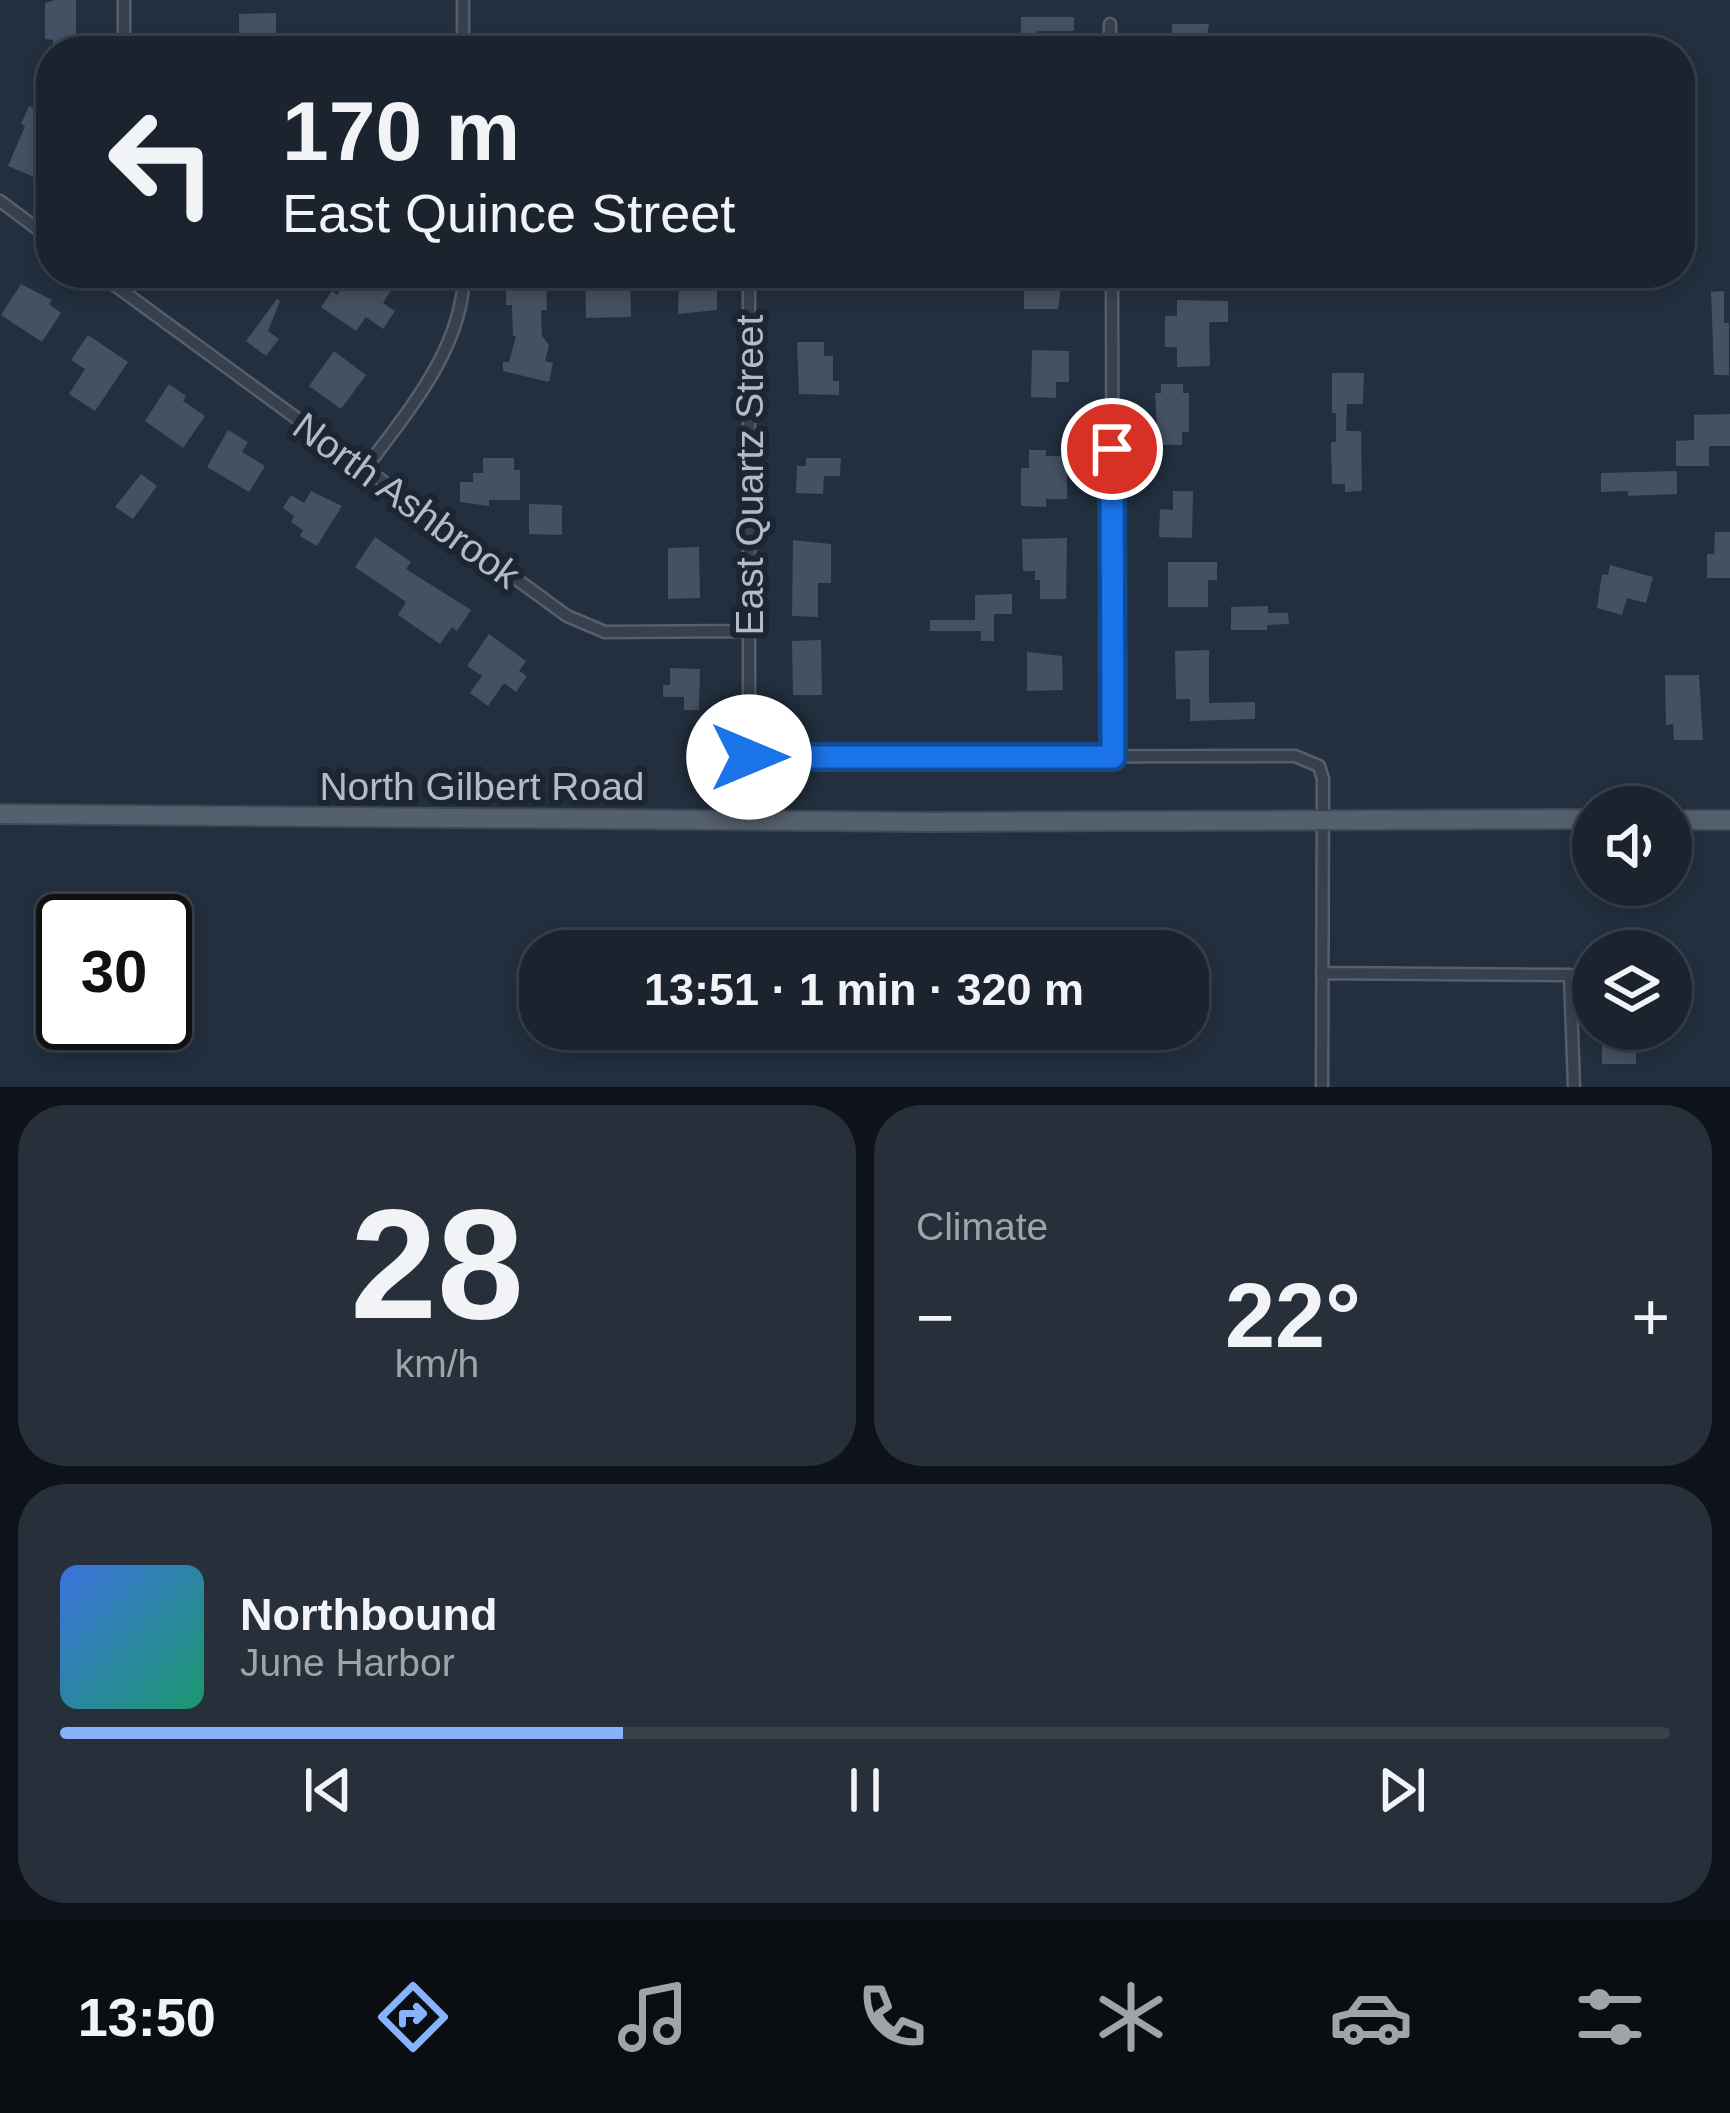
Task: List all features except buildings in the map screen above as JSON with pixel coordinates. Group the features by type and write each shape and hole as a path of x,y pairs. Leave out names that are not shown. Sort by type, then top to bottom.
{"main road":[{"name":"North Gilbert Road","path":"0,814 749,821 1572,819"},
{"path":"1692,820 1730,820"}],"street":[{"path":"124,0 124,36"},
{"path":"463,0 463,36"},
{"path":"1110,24 1110,36"},
{"path":"0,201 36,228"},
{"name":"North Ashbrook","path":"118,288 585,626 626,633 749,631"},
{"path":"365,470 437,366 453,327 461,288"},
{"name":"East Quartz Street","path":"749,288 749,821"},
{"path":"1112,288 1113,757"},
{"path":"749,757 1295,755 1319,766 1323,773 1322,1087"},
{"path":"1322,973 1570,975 1574,1087"}],"route":[{"path":"749,757 1113,757 1112,449"}]}
